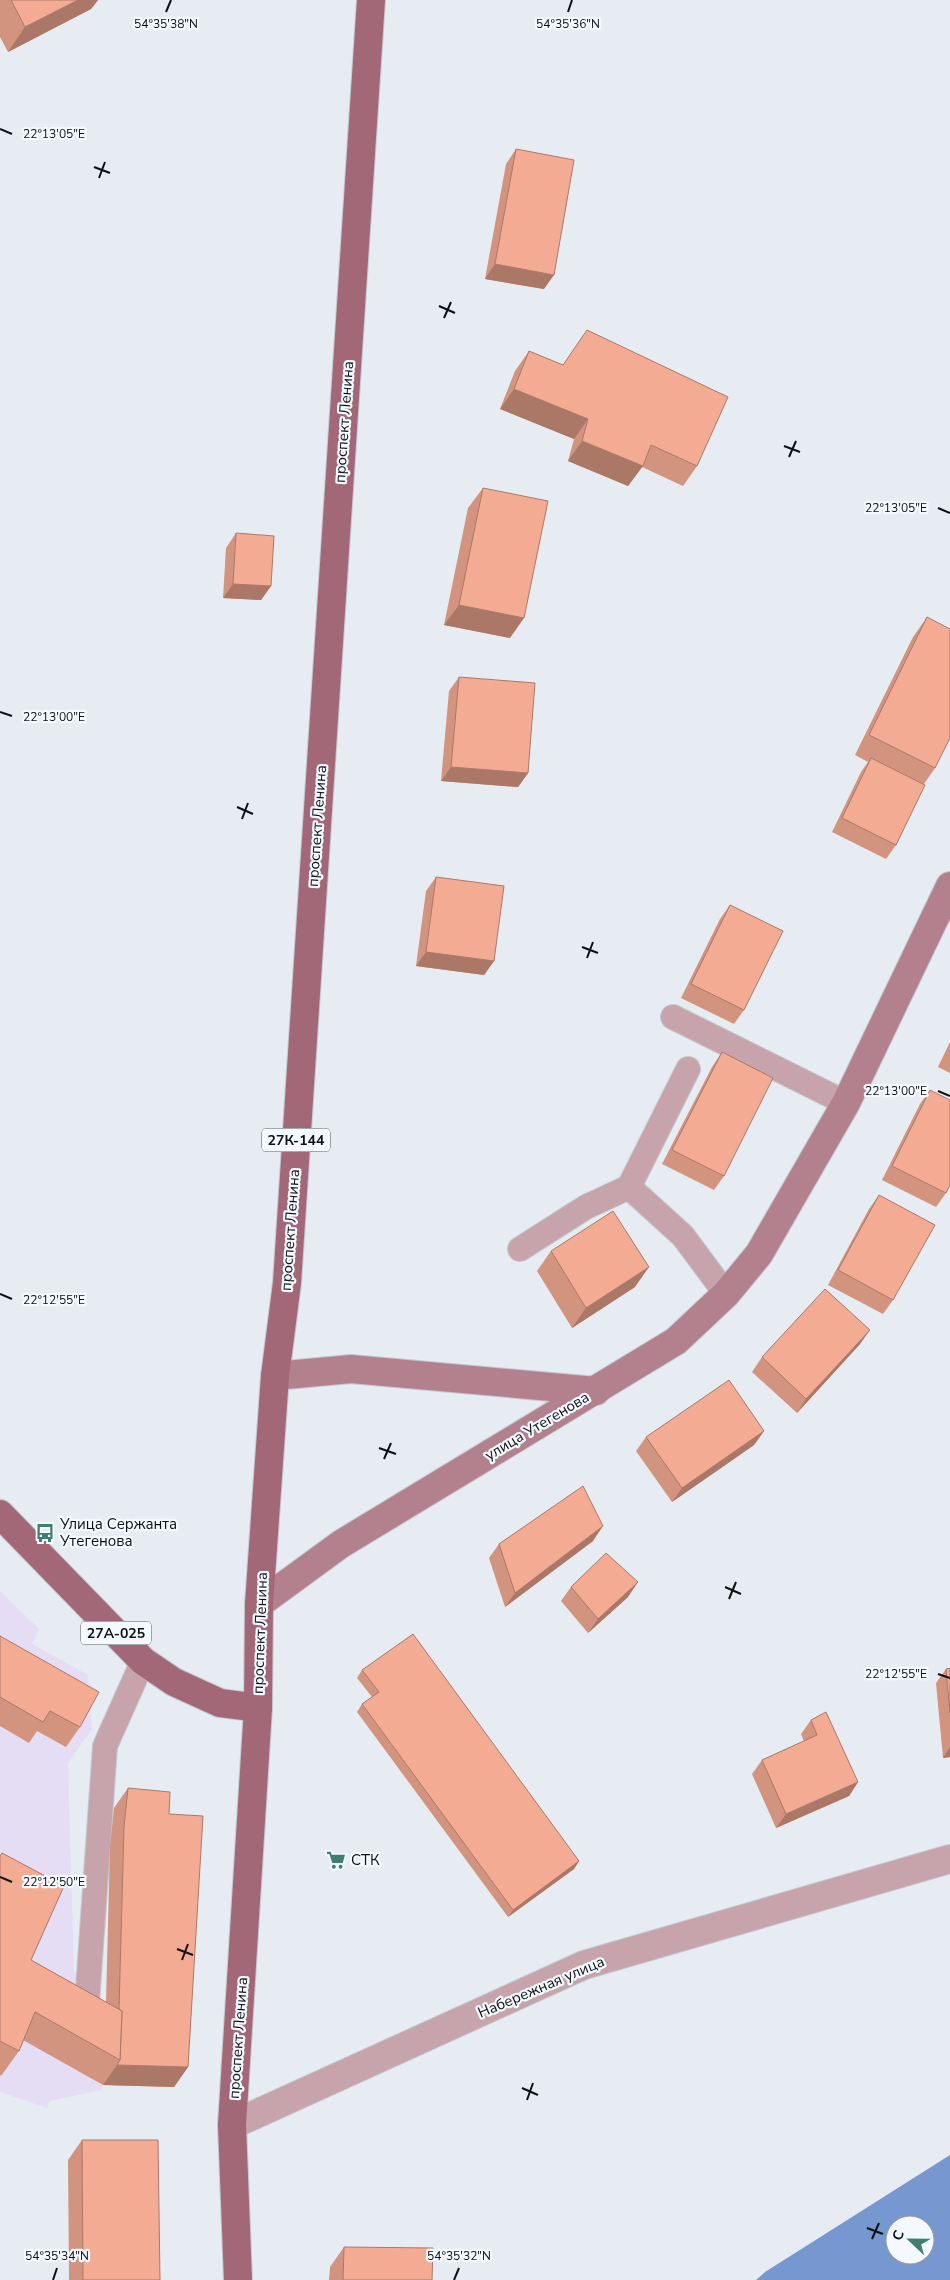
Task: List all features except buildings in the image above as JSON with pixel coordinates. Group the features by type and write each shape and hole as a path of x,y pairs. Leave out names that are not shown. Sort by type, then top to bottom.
{"main road":[{"name":"проспект Ленина","path":"238,2280 232,2125 258,1708 259,1604 275,1376 287,1283 371,0"},
{"path":"596,1391 676,1341 726,1294 759,1254 846,1102 950,886"},
{"name":"улица Утегенова","path":"275,1376 351,1368 596,1391"},
{"name":"улица Утегенова","path":"259,1604 341,1544 596,1391"},
{"name":"27А-025","path":"0,1514 144,1661 174,1682 220,1703 258,1708"}],"street":[{"name":"Набережная улица","path":"232,2125 584,1965 950,1859"}],"lane":[{"path":"673,1017 846,1102"},
{"path":"520,1249 586,1207 629,1187 688,1069"},
{"path":"629,1187 683,1236 726,1294"},
{"path":"86,2017 105,1746 144,1661"}],"shaded area":[{"path":"0,1591 39,1629 32,1644 88,1675 92,1729 68,1763 74,1972 94,1984 105,2031 102,2090 49,2101 47,2108 0,2092"}],"water":[{"path":"950,2155 950,2280 756,2280 765,2272"}],"place":[{"name":"Улица Сержанта Утегенова","path":"45,1533"},
{"name":"СТК","path":"336,1860"}]}
